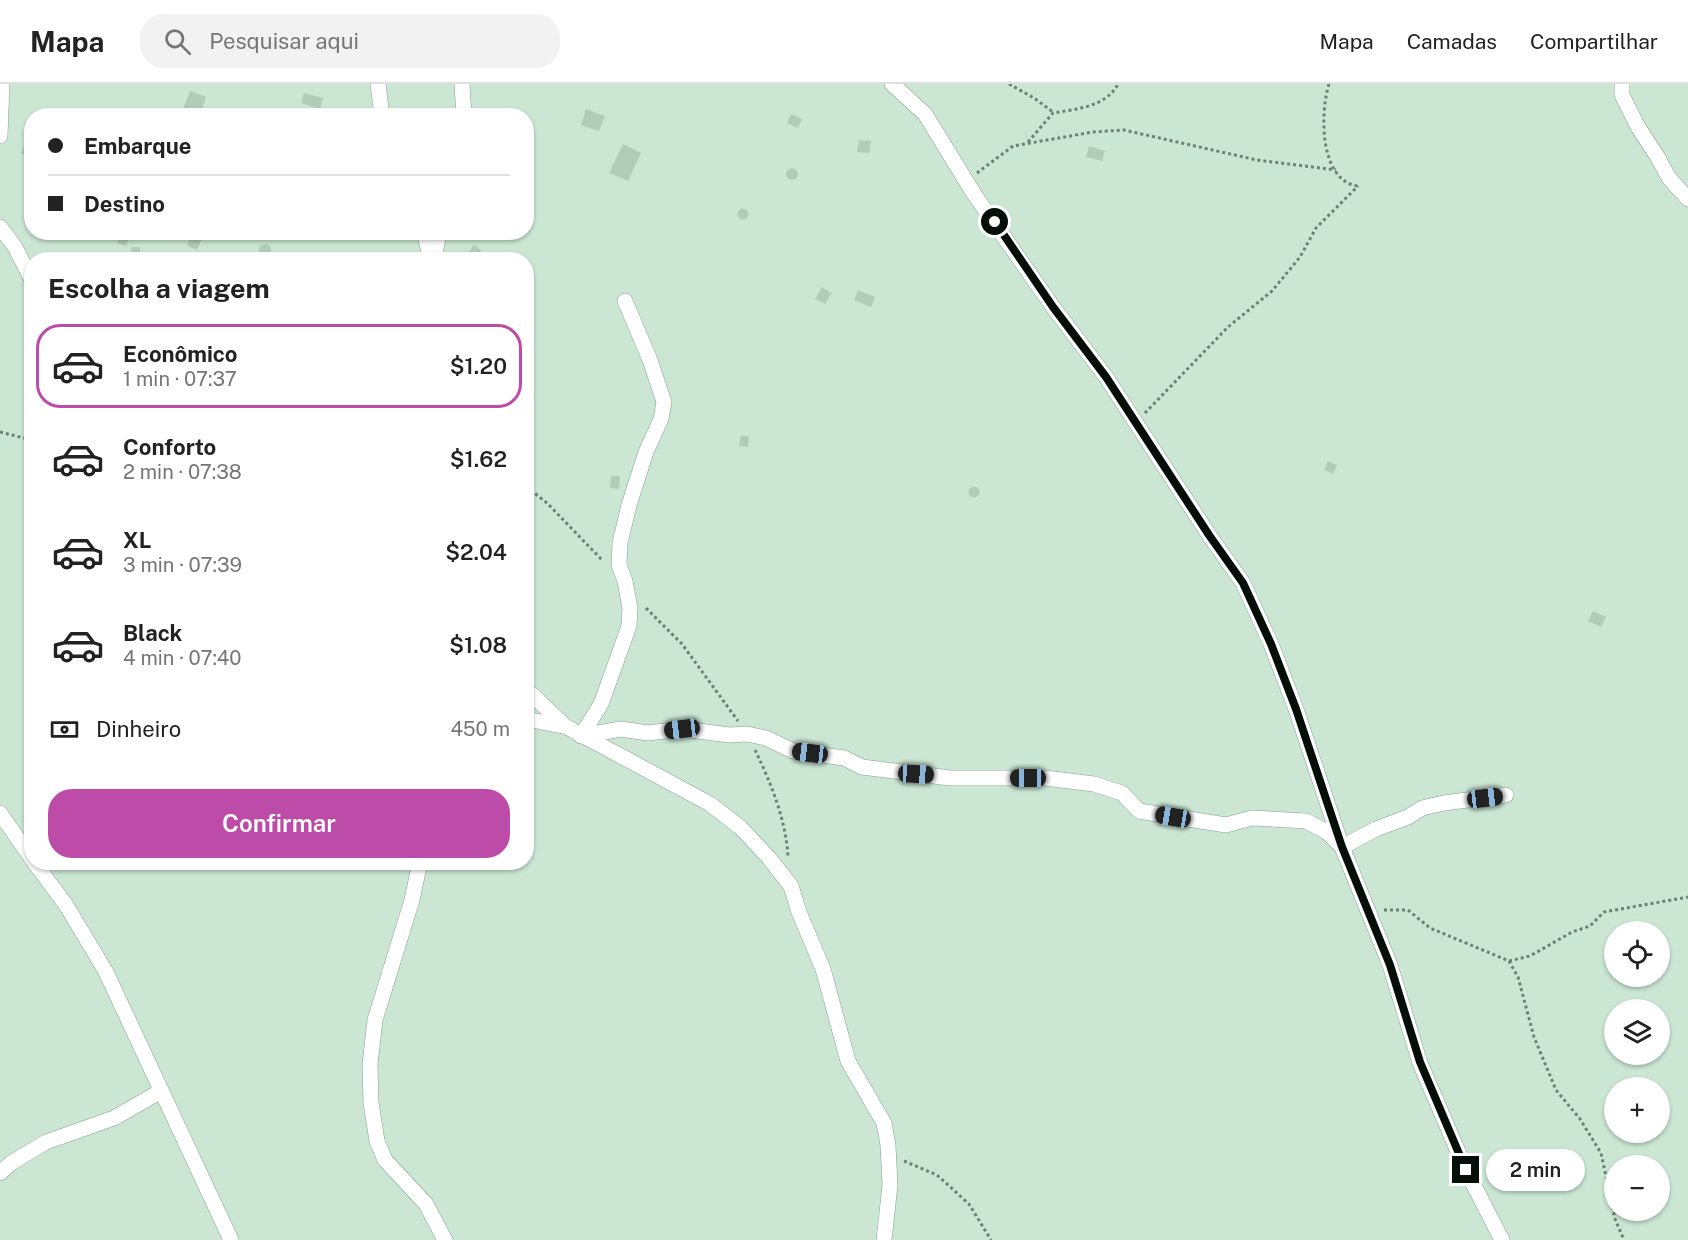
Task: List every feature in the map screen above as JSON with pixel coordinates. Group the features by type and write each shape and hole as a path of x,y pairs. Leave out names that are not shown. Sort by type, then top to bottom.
{"street":[{"path":"0,136 2,84"},
{"path":"378,84 381,108"},
{"path":"462,84 464,108"},
{"path":"892,84 925,114 967,181 1136,422 1243,583 1271,644 1292,698 1342,847 1390,965 1420,1062 1466,1170 1502,1240"},
{"path":"1622,84 1622,95 1638,127 1669,178 1688,199"},
{"path":"0,227 15,247 24,264"},
{"path":"581,736 601,704 629,626 630,608 625,581 619,565 621,543 629,505 646,452 661,419 664,402 626,301"},
{"path":"534,697 565,726 581,736 710,804 741,828 791,886 799,912 823,969 848,1061 884,1123 888,1145 890,1185 884,1240"},
{"path":"534,720 565,726"},
{"path":"581,736 621,729 648,733 682,729 730,735 747,734 766,738 793,751 844,758 862,767 895,773 950,778 1045,778 1094,784 1122,793 1139,811 1226,825 1252,818 1306,821 1327,832 1342,847"},
{"path":"1342,847 1422,808 1506,795"},
{"path":"0,813 24,848"},
{"path":"40,870 66,905 101,962 231,1240"},
{"path":"418,870 412,900 375,1020 370,1064 371,1103 377,1141 385,1160 426,1204 445,1240"},
{"path":"0,1173 11,1163 46,1142 114,1118 161,1091"}],"path":[{"path":"1009,84 1053,112 1077,109 1101,101 1118,84"},
{"path":"1136,422 1228,327 1272,291 1300,257 1316,228 1358,186 1350,185 1336,170 1326,149 1324,117 1329,84"},
{"path":"1027,144 1053,112"},
{"path":"967,181 1013,146 1084,133 1124,130 1257,160 1336,170"},
{"path":"0,432 24,438"},
{"path":"534,494 548,504 602,561 625,581"},
{"path":"646,608 682,644 747,734 767,776 787,836 791,886"},
{"path":"1364,902 1378,910 1408,910 1430,928 1509,961 1530,956 1572,932 1590,926 1604,912 1688,897"},
{"path":"1509,961 1518,977 1534,1037 1556,1090 1580,1119 1601,1153 1615,1219 1624,1240"},
{"path":"888,1145 902,1160 937,1175 969,1203 991,1240"}],"building":[{"path":"190,91 206,97 202,108 183,108"},
{"path":"304,93 323,98 320,108 301,103"},
{"path":"586,109 605,116 599,131 581,125"},
{"path":"791,114 802,119 798,128 787,123"},
{"path":"859,140 871,141 869,153 857,152"},
{"path":"623,144 641,153 628,181 609,173"},
{"path":"1089,146 1105,151 1102,161 1086,157"},
{"path":"794,168 798,174 794,180 790,180 786,172"},
{"path":"743,208 749,214 743,220 737,214"},
{"path":"118,240 128,240 126,246 117,243"},
{"path":"190,240 201,240 197,250 187,246"},
{"path":"263,244 271,248 271,252 259,252"},
{"path":"474,245 481,250 480,252 469,252"},
{"path":"131,247 140,247 140,252 132,252"},
{"path":"822,287 832,293 825,304 815,299"},
{"path":"858,290 875,297 871,307 854,300"},
{"path":"741,435 749,437 748,447 739,446"},
{"path":"1328,461 1337,465 1333,474 1324,470"},
{"path":"611,476 620,476 619,489 610,488"},
{"path":"974,487 978,488 978,496 974,497 970,496 969,492 970,488"},
{"path":"1593,611 1606,617 1601,627 1588,621"}],"route":[{"path":"995,222 1053,307 1106,377 1243,583 1271,644 1296,709 1342,847 1390,965 1420,1062 1466,1170"}]}
